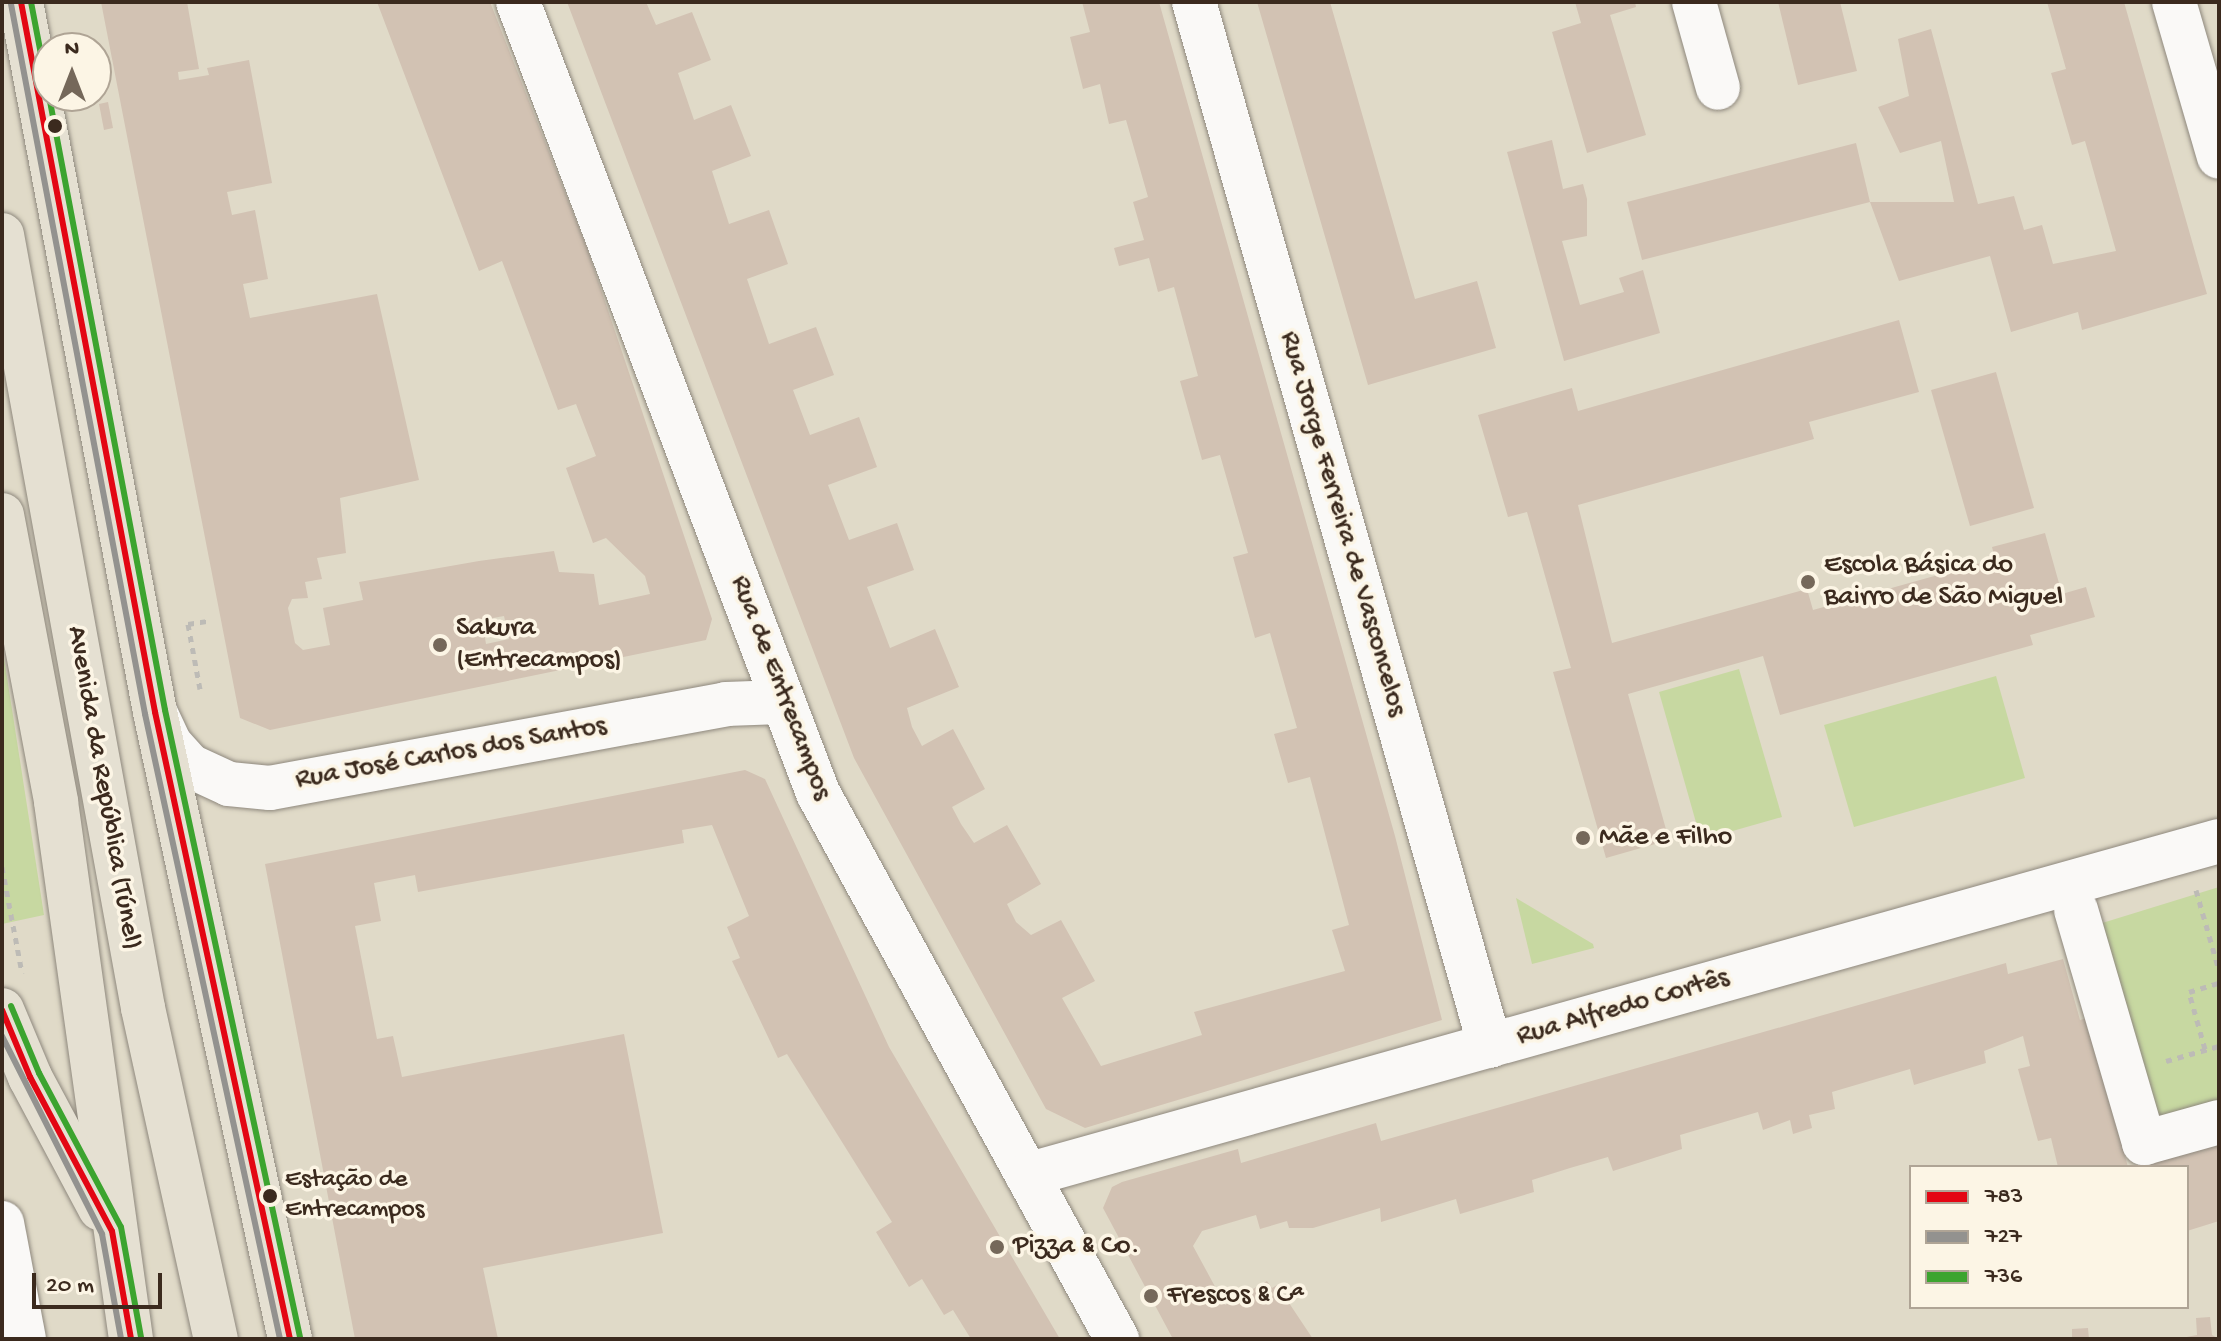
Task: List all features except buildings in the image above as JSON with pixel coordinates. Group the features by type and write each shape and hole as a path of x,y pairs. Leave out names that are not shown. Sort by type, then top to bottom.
{"main road":[{"path":"21,2 155,712 290,1339"},
{"name":"Avenida da República (Túnel)","path":"2,235 143,1008 217,1332"},
{"name":"Avenida da República (Túnel)","path":"2,515 56,802 112,1231 131,1339"},
{"path":"2,1010 30,1077 112,1231"}],"street":[{"name":"Rua de Entrecampos","path":"518,2 781,702 840,838 1117,1339"},
{"name":"Rua Jorge Ferreira de Vasconcelos","path":"1194,2 1490,1046"},
{"path":"1694,2 1718,88"},
{"path":"2174,2 2219,157"},
{"name":"Rua José Carlos dos Santos","path":"155,712 170,744 190,766 229,784 270,788 726,704 781,702"},
{"name":"Rua Alfredo Cortês","path":"1027,1175 2219,841"},
{"path":"2076,910 2144,1143 2219,1122"},
{"path":"2,1223 24,1339"}],"path":[{"path":"200,689 188,624 208,621"},
{"path":"2195,885 2219,970"},
{"path":"2205,1050 2189,992 2219,983"},
{"path":"2125,1073 2219,1046"}],"green space":[{"path":"2,645 44,915 2,924"},
{"path":"1739,669 1782,817 1701,840 1659,692"},
{"path":"1996,676 2025,778 1854,827 1824,725"},
{"path":"2219,887 2219,1107 2159,1122 2099,924"},
{"path":"1516,898 1593,944 1594,948 1532,964"}],"transit line":[{"name":"783","path":"21,2 155,712 290,1339"},
{"name":"736","path":"31,2 37,32"},
{"name":"727","path":"11,4 145,714 280,1339"},
{"name":"736","path":"52,112 165,710 300,1337"},
{"name":"736","path":"11,1006 39,1073 121,1227 141,1337"},
{"name":"783","path":"2,1010 30,1077 112,1231 131,1339"},
{"name":"727","path":"2,1036 102,1234 121,1339"}],"place":[{"name":"Escola Básica do Bairro de São Miguel","path":"1808,582"},
{"name":"Sakura (Entrecampos)","path":"440,645"},
{"name":"Mãe e Filho","path":"1583,838"},
{"name":"Estação de Entrecampos","path":"270,1196"},
{"name":"Pizza & Co.","path":"997,1247"},
{"name":"Frescos & Cª","path":"1151,1296"}]}
